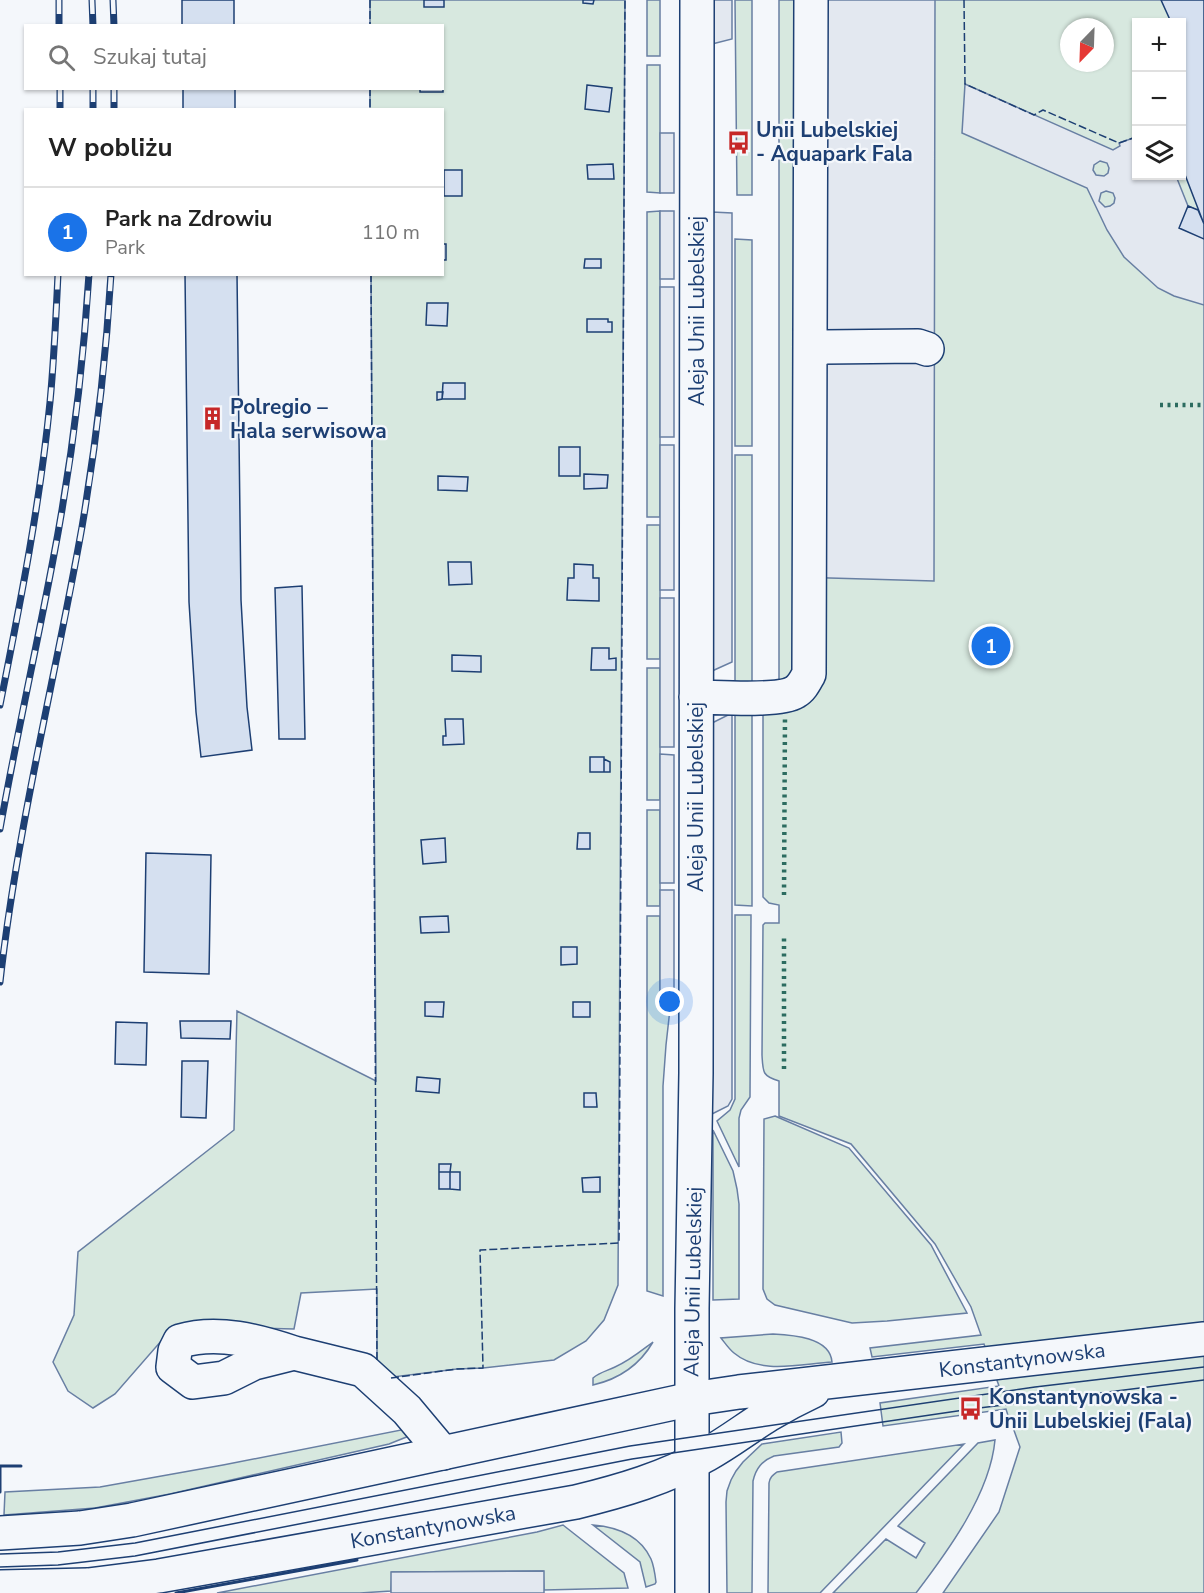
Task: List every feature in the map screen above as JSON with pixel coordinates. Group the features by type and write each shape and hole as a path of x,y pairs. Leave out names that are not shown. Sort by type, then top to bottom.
{"main road":[{"name":"Aleja Unii Lubelskiej","path":"692,1593 692,1291 696,1082 697,0"},
{"path":"696,697 788,696 797,691 809,674 811,0"},
{"path":"810,358 817,350 824,348 918,346 927,349"},
{"name":"Konstantynowska","path":"0,1533 80,1528 132,1520 692,1399 1204,1339"},
{"path":"294,1353 363,1370 407,1410 443,1453"},
{"name":"Konstantynowska","path":"0,1587 88,1585 159,1576 576,1502 609,1494 639,1485 692,1463 723,1446 789,1403 814,1390 840,1381"}],"shaded area":[{"path":"370,0 625,0 618,1285 604,1320 586,1341 554,1360 377,1379 377,1289 301,1293 294,1329 182,1326 162,1340 115,1394 93,1408 68,1391 53,1362 74,1315 78,1252 234,1130 237,1011 376,1081 371,276 444,276 444,108 370,108 370,90 444,90 444,24 370,24"},
{"path":"647,0 660,0 660,56 647,56"},
{"path":"712,0 732,0 732,39 712,44"},
{"path":"735,0 752,0 752,195 737,195"},
{"path":"779,0 1204,0 1204,1593 943,1593 999,1512 1020,1447 1006,1409 883,1426 880,1403 999,1386 984,1344 872,1357 870,1348 981,1335 971,1307 935,1244 851,1144 779,1116 779,1081 764,1072 762,1055 763,925 779,923 779,905 769,903 763,897 763,708 779,706"},
{"path":"795,0 935,0 934,581 795,577"},
{"path":"647,65 660,65 660,193 647,192"},
{"path":"965,84 1113,150 1120,146 1119,143 1132,138 1132,180 1178,180 1188,206 1198,210 1204,224 1204,305 1174,296 1158,288 1124,257 1107,230 1087,188 962,133","holes":["1100,161 1107,163 1108,173 1104,176 1096,175 1093,170 1094,165","1106,191 1113,193 1114,203 1105,207 1099,201 1101,193"]},
{"path":"660,133 674,133 674,193 660,193"},
{"path":"660,211 660,517 647,517 647,212"},
{"path":"660,211 674,211 674,279 660,279"},
{"path":"712,212 732,213 732,662 712,671"},
{"path":"735,239 752,240 752,446 735,446"},
{"path":"660,287 674,287 674,437 660,437"},
{"path":"660,445 674,445 674,590 660,590"},
{"path":"735,455 752,455 752,684 735,681"},
{"path":"647,525 660,525 660,659 647,659"},
{"path":"660,598 674,598 674,747 660,747"},
{"path":"647,668 660,668 660,800 647,800"},
{"path":"735,708 752,708 752,906 735,905"},
{"path":"732,713 732,1099 728,1106 712,1114 712,723"},
{"path":"660,754 674,755 674,883 660,883"},
{"path":"647,810 660,810 660,906 647,906"},
{"path":"660,890 674,890 674,1000 660,1000"},
{"path":"735,915 751,915 750,1097 741,1110 739,1118 739,1167 717,1121 730,1110 735,1099"},
{"path":"647,916 660,916 660,1000 671,1000 663,1086 663,1296 647,1291"},
{"path":"775,1116 849,1148 931,1245 967,1313 852,1323 775,1305 767,1299 763,1289 764,1119"},
{"path":"713,1130 733,1171 737,1189 739,1299 713,1300"},
{"path":"773,1334 817,1342 825,1347 832,1362 794,1366 756,1364 734,1353 721,1338"},
{"path":"653,1342 635,1365 620,1375 593,1385 593,1378 635,1356"},
{"path":"406,1429 409,1436 389,1444 170,1494 95,1508 4,1515 5,1492 100,1487"},
{"path":"841,1432 842,1443 839,1447 774,1456 766,1460 758,1469 753,1481 752,1593 727,1593 726,1502 727,1491 736,1471 762,1444"},
{"path":"995,1440 985,1481 966,1521 916,1593 833,1593 886,1539 916,1558 925,1543 898,1526 978,1443"},
{"path":"964,1444 820,1593 768,1593 769,1483 777,1472"},
{"path":"563,1525 624,1573 628,1588 544,1590 543,1571 392,1572 391,1591 217,1593 537,1532"},
{"path":"593,1525 619,1530 641,1544 652,1562 655,1584 646,1587 640,1562"},
{"path":"544,1571 544,1593 391,1593 391,1572"}],"building":[{"path":"182,0 234,0 234,24 182,24"},
{"path":"424,0 444,0 444,7 424,7"},
{"path":"583,0 594,0 593,4 583,3"},
{"path":"1161,0 1204,0 1204,224 1186,177 1186,18 1169,18"},
{"path":"587,85 612,88 609,112 585,109"},
{"path":"183,90 235,90 235,108 183,108"},
{"path":"420,90 443,90 443,92 420,92"},
{"path":"613,164 614,179 588,179 587,165"},
{"path":"444,170 462,170 462,196 444,196"},
{"path":"1188,206 1198,210 1204,224 1204,239 1179,228"},
{"path":"444,244 446,244 446,260 444,260"},
{"path":"585,259 601,259 601,268 584,268"},
{"name":"Polregio – Hala serwisowa","path":"185,276 237,276 241,600 247,707 252,750 201,757 189,602"},
{"path":"427,303 448,303 447,326 426,325"},
{"path":"587,319 608,319 608,322 612,322 612,332 587,332"},
{"path":"443,383 465,383 465,399 442,399"},
{"path":"437,392 443,392 442,399 437,400"},
{"path":"559,447 580,447 580,476 559,476"},
{"path":"584,474 608,475 607,488 584,489"},
{"path":"438,476 468,477 467,491 438,490"},
{"path":"448,562 471,562 472,584 449,585"},
{"path":"574,564 593,565 593,578 599,578 599,601 567,600 568,578 574,578"},
{"path":"302,586 305,739 279,739 275,588"},
{"path":"592,648 609,648 609,659 616,658 616,670 591,670"},
{"path":"452,655 481,656 481,672 452,671"},
{"path":"445,719 463,719 464,744 443,745 443,736 446,736"},
{"path":"590,757 604,757 604,772 590,772"},
{"path":"604,759 610,762 610,772 604,772"},
{"path":"578,833 590,833 590,849 577,849"},
{"path":"445,838 446,862 423,864 421,840"},
{"path":"146,853 211,855 209,974 144,972"},
{"path":"448,916 449,932 421,933 420,917"},
{"path":"561,947 577,947 577,964 561,965"},
{"path":"425,1002 444,1002 443,1017 425,1016"},
{"path":"573,1002 590,1002 590,1017 573,1017"},
{"path":"180,1021 231,1021 230,1039 181,1038"},
{"path":"116,1022 147,1023 146,1065 115,1064"},
{"path":"182,1061 208,1061 206,1118 181,1117"},
{"path":"417,1077 440,1079 439,1093 416,1091"},
{"path":"584,1093 596,1093 597,1107 584,1107"},
{"path":"439,1164 451,1164 450,1172 439,1172"},
{"path":"439,1172 450,1172 450,1189 439,1189"},
{"path":"450,1172 460,1172 460,1190 450,1189"},
{"path":"600,1177 600,1192 583,1192 582,1178"}],"tram line":[{"path":"0,1554 58,1552 135,1543 630,1446 1035,1387 1204,1367"},
{"path":"0,1567 58,1565 135,1556 632,1459 971,1409 1204,1380"}],"railway":[{"path":"59,0 59,24"},
{"path":"92,0 93,24"},
{"path":"113,0 114,24"},
{"path":"60,90 60,108"},
{"path":"93,90 93,108"},
{"path":"114,90 114,108"},
{"path":"0,705 41,478 51,386 58,276"},
{"path":"0,829 53,560 71,454 89,276"},
{"path":"0,982 26,811 87,496 103,370 111,276"}],"hedge":[{"path":"1160,405 1204,405"},
{"path":"784,895 785,715"},
{"path":"784,934 784,1069"}],"fence":[{"path":"370,0 370,24"},
{"path":"391,1378 457,1369 483,1368 480,1250 619,1243 625,0"},
{"path":"964,0 965,84 1034,115 1043,110 1119,143 1132,138"},
{"path":"370,90 370,108"},
{"path":"371,276 377,1363"}],"wall":[{"path":"0,1492 0,1466 21,1466"},
{"path":"176,1593 357,1560"}],"place":[{"name":"Unii Lubelskiej - Aquapark Fala","path":"738,142"},
{"name":"Polregio – Hala serwisowa","path":"212,419"},
{"name":"Park na Zdrowiu","path":"991,646"},
{"name":"Konstantynowska - Unii Lubelskiej (Fala)","path":"971,1409"}]}
